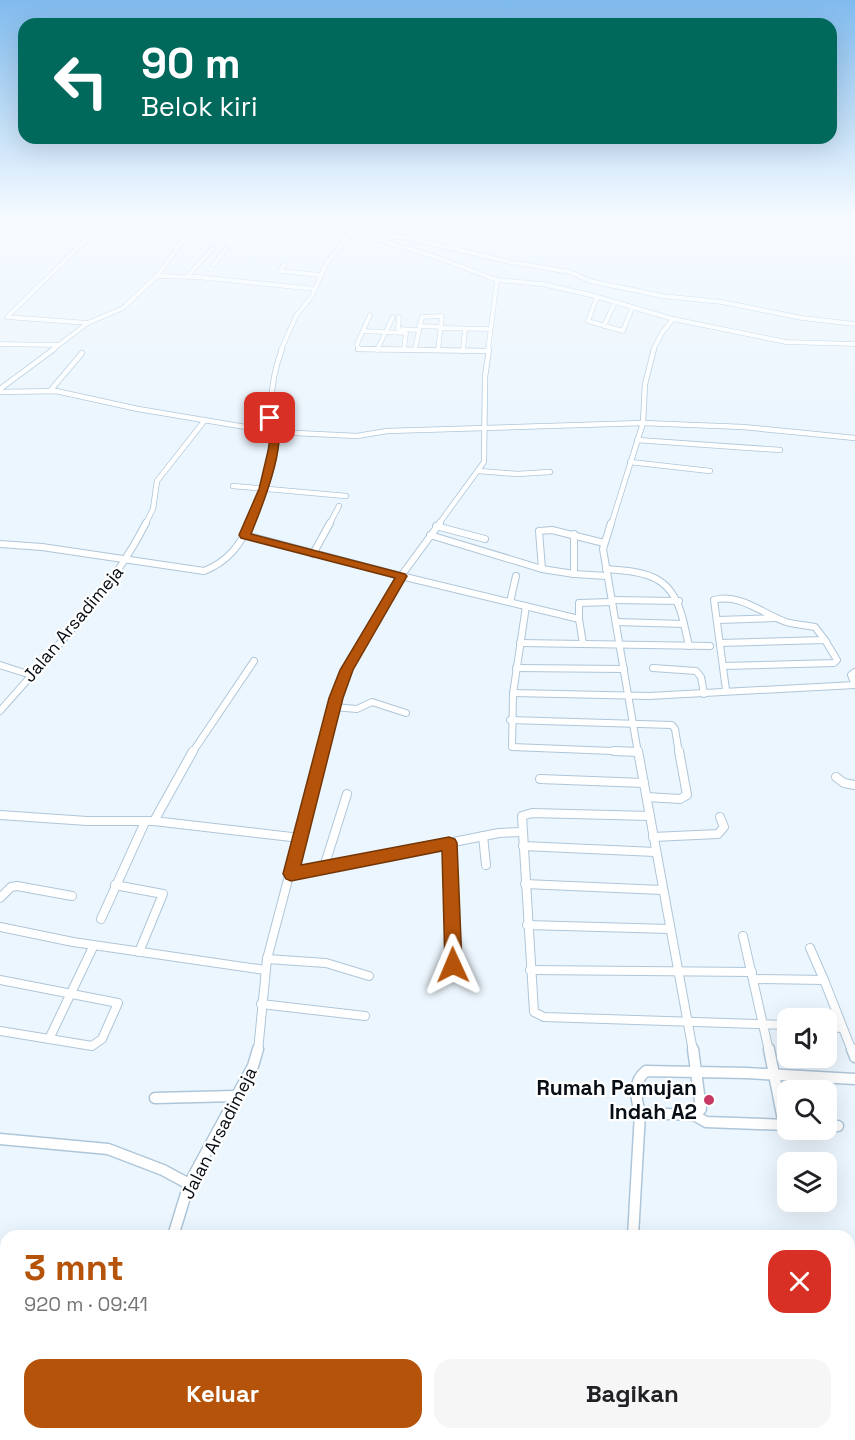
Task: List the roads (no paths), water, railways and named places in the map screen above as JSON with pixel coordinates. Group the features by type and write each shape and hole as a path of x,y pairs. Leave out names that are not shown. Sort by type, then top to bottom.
{"street":[{"path":"7,317 43,283"},
{"path":"0,390 88,323 123,308 149,283"},
{"path":"253,283 315,289"},
{"path":"317,283 312,298 297,314 279,361 270,408 270,418 275,432 264,489 245,535 313,554 579,619"},
{"path":"497,283 489,329 485,376 485,459 479,471 517,474 550,472"},
{"path":"533,283 597,297 673,320 786,342 855,344"},
{"path":"601,283 662,296 722,302 802,318 855,324"},
{"path":"597,297 588,321 623,331 632,308"},
{"path":"604,326 615,302"},
{"path":"370,315 357,349 488,349"},
{"path":"0,316 88,323"},
{"path":"415,349 423,316 442,316 438,350"},
{"path":"376,350 393,317"},
{"path":"399,317 398,329 489,329"},
{"path":"673,320 662,333 652,353 645,384 643,423 604,543 655,852 689,1023 701,1109 694,1115"},
{"path":"463,350 465,329"},
{"path":"363,331 407,334 404,349"},
{"path":"0,344 58,345"},
{"path":"50,391 82,353"},
{"path":"0,390 50,391 275,432 357,436 387,431 643,423 743,428 855,438"},
{"path":"0,544 42,547 125,561 151,513 157,481 205,420"},
{"path":"637,441 780,450"},
{"path":"630,462 710,471"},
{"name":"Jalan Arsadimeja","path":"175,1230 189,1184 250,1074 260,1042 261,1004 267,959 334,707 346,670 401,576 479,471"},
{"path":"233,486 346,496"},
{"path":"313,554 339,506"},
{"path":"436,526 485,539"},
{"path":"542,569 539,531 544,529 574,534 604,543"},
{"path":"574,534 574,574"},
{"name":"Jalan Arsadimeja","path":"0,711 125,561 204,571 212,570 218,567 245,535"},
{"path":"430,535 542,569 574,574 631,570 646,575 671,589 679,601 689,646"},
{"path":"510,602 516,576"},
{"path":"723,666 834,663 837,660 815,627 778,618 724,597 714,600 726,690"},
{"path":"583,644 579,603 679,601"},
{"path":"526,606 510,720 512,747 638,752"},
{"path":"717,620 778,618"},
{"path":"616,622 684,624"},
{"path":"720,643 825,640"},
{"path":"520,643 710,646"},
{"path":"154,821 201,736 254,661"},
{"path":"0,665 31,675"},
{"path":"516,668 624,669"},
{"path":"653,668 696,671 701,677 704,694"},
{"path":"513,693 586,693 629,696 855,685 851,675 855,672"},
{"path":"334,707 357,709 372,702 406,713"},
{"path":"510,720 669,724 674,727 688,793 686,797 680,799 647,797"},
{"path":"836,777 844,783 855,784"},
{"path":"540,779 644,783"},
{"path":"324,867 347,794"},
{"path":"650,816 526,813 521,819 532,1009 539,1016 777,1025"},
{"path":"0,815 87,821 154,821 300,838"},
{"path":"653,837 718,834 723,827 720,818"},
{"path":"101,919 145,822"},
{"path":"291,874 483,836 522,832"},
{"path":"483,836 486,865"},
{"path":"449,843 453,965"},
{"path":"523,846 655,852"},
{"path":"525,884 662,890"},
{"path":"115,885 163,894 139,952"},
{"path":"0,898 11,887 17,886 72,896"},
{"path":"527,925 670,929"},
{"path":"0,927 94,945 265,970"},
{"path":"742,936 753,975 777,1088"},
{"path":"49,1039 69,993 94,945"},
{"path":"810,948 855,1057"},
{"path":"267,959 326,963 369,976"},
{"path":"530,970 679,971 824,980"},
{"path":"0,980 116,1000 118,1006 102,1039 92,1046 0,1031"},
{"path":"261,1004 365,1016"},
{"path":"837,1028 843,1028"},
{"path":"633,1230 640,1113 636,1085 640,1074 653,1071 697,1074 746,1073 855,1079"},
{"path":"155,1098 236,1096"},
{"path":"640,1113 694,1115 711,1122 777,1125"},
{"path":"0,1139 108,1149 163,1170 189,1184"}],"place":[{"name":"Rumah Pamujan Indah A2","path":"709,1100"}]}
